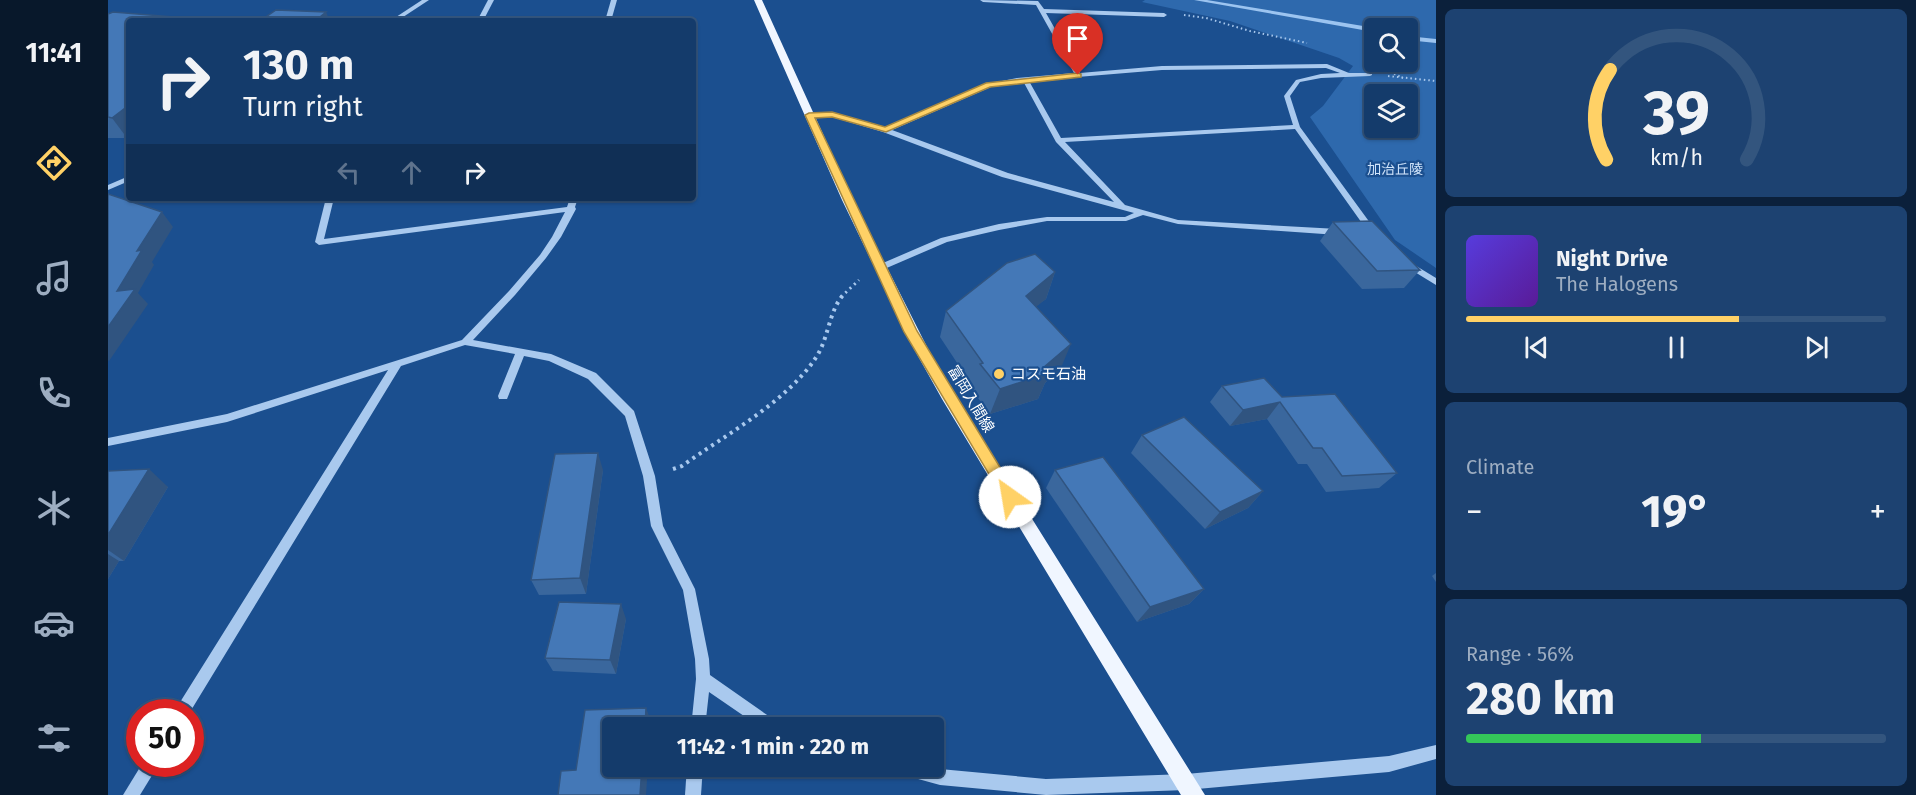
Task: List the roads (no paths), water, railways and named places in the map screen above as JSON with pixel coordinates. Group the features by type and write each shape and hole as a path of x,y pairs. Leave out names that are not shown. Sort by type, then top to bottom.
{"main road":[{"name":"富岡入間線","path":"758,0 910,332 1190,788"}],"street":[{"path":"398,18 426,0"},
{"path":"482,18 491,0"},
{"path":"609,18 614,0"},
{"path":"983,0 1038,3 1078,75"},
{"path":"1042,11 1164,15"},
{"path":"886,130 989,85 1025,80 1162,69 1327,66 1347,74"},
{"path":"1363,234 1378,237 1297,127 1287,96 1298,81 1321,76 1370,74"},
{"path":"1025,80 1059,140 1121,206"},
{"path":"809,115 832,115 886,130 1005,175 1178,222 1352,233"},
{"path":"1059,140 1297,127"},
{"path":"108,188 126,179"},
{"path":"329,201 319,242 572,209"},
{"path":"465,342 544,257 572,209 573,201"},
{"path":"879,268 944,240 999,227 1047,219 1126,219 1140,213"},
{"path":"1403,260 1436,282"},
{"path":"108,442 226,418 465,342 551,358 592,376 630,414 649,476 657,526 689,589 702,659 703,678 699,717"},
{"path":"503,396 521,352"},
{"path":"190,699 397,364"},
{"path":"703,678 758,717"},
{"path":"940,777 1046,787 1190,788 1389,764 1436,752"},
{"path":"132,795 143,777"},
{"path":"693,795 694,777"}],"waterway":[{"path":"1197,0 1364,28"},
{"path":"1418,39 1436,41"}],"place":[{"name":"コスモ石油","path":"999,374"}],"park label":[{"name":"加治丘陵","path":"1395,169"}]}
